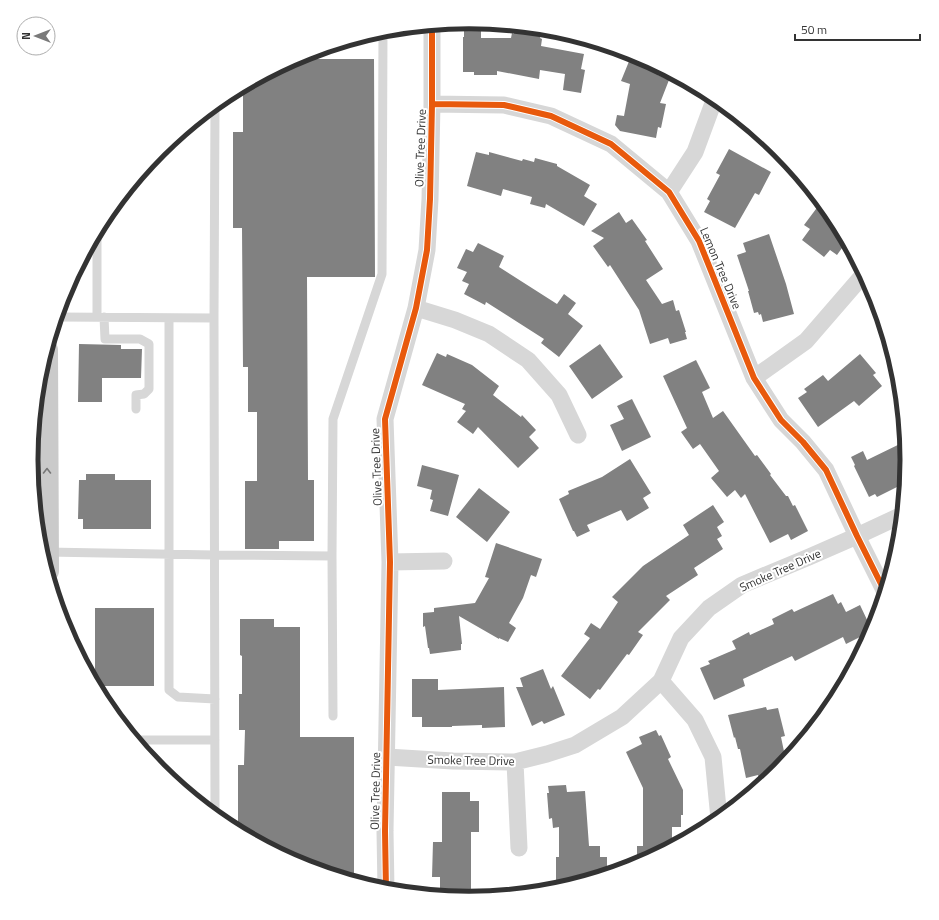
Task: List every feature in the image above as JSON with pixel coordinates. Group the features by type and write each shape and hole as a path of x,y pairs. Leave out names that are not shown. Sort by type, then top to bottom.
{"main road":[{"path":"46,539 47,377"}],"street":[{"name":"Olive Tree Drive","path":"386,883 385,831 390,562 385,419 416,308 427,250 430,199 432,31"},
{"name":"Lemon Tree Drive","path":"432,104 504,105 551,116 611,144 670,192 699,241 754,378 781,420 803,442 826,470 882,586"},
{"path":"670,192 695,152 712,106"},
{"path":"754,378 806,341 860,278"},
{"path":"416,308 455,320 490,334 528,360 559,395 578,435"},
{"name":"Smoke Tree Drive","path":"386,757 453,761 515,762 575,745 622,717 661,681 681,638 709,608 742,585 809,558 897,517"},
{"path":"390,562 444,561"},
{"path":"661,681 695,720 713,757 718,812"},
{"path":"515,762 519,848"}],"lane":[{"path":"332,716 333,419 382,274 383,38"},
{"path":"215,808 214,318 216,112"},
{"path":"97,242 100,317 105,339 140,339 149,344 149,389 144,394 136,395 136,409"},
{"path":"63,317 214,318"},
{"path":"169,318 169,690 178,697 215,698"},
{"path":"50,558 169,554 332,556"},
{"path":"142,740 215,740"}],"building":[{"path":"464,29 481,29 481,38 511,38 512,33 514,34 514,32 526,33 541,35 541,46 584,54 581,69 585,70 581,93 563,90 565,74 540,70 539,79 497,71 497,75 474,75 474,72 463,72"},
{"path":"313,59 374,59 375,277 307,277 308,480 314,480 314,541 279,541 279,549 245,549 245,481 257,481 257,412 248,412 248,367 243,367 242,228 233,228 233,132 243,132 243,94 279,73"},
{"path":"629,60 659,73 658,75 669,80 660,103 666,104 661,128 658,127 656,138 620,131 615,125 617,115 624,116 630,84 621,81"},
{"path":"729,149 771,172 759,195 755,193 735,228 704,212 710,201 707,199 720,175 716,173"},
{"path":"476,152 489,155 489,152 522,161 523,159 534,162 535,158 557,164 557,166 590,185 584,196 597,204 584,226 546,204 545,208 530,204 532,197 503,189 501,196 467,186"},
{"path":"818,207 843,246 837,255 830,250 824,257 802,240 810,229 804,225"},
{"path":"619,212 626,223 632,219 647,240 645,241 663,269 646,280 662,304 673,300 676,311 679,310 687,339 670,344 668,338 650,344 639,310 610,265 608,267 593,246 604,238 591,231"},
{"path":"769,234 786,284 794,314 763,322 761,314 759,315 758,312 754,313 749,291 737,255 746,252 743,243"},
{"path":"478,243 504,256 499,267 557,304 564,294 576,303 568,314 583,326 559,357 541,343 544,339 486,302 485,305 464,294 469,284 462,281 467,272 457,268 466,249 473,252"},
{"path":"79,344 121,345 121,349 142,349 141,378 102,378 102,402 78,402"},
{"path":"600,344 623,377 592,399 569,366"},
{"path":"437,353 446,357 447,354 472,365 499,386 493,395 521,417 522,415 536,430 529,437 539,448 518,468 478,427 473,434 457,422 466,411 462,409 465,404 422,385"},
{"path":"860,354 876,373 873,375 882,386 859,406 854,401 818,427 798,398 807,392 804,389 823,375 828,381"},
{"path":"696,360 710,388 702,392 713,418 723,411 755,456 757,455 771,474 770,475 786,496 788,496 793,506 795,505 808,531 791,540 788,534 770,543 745,494 741,498 735,490 727,497 711,478 719,471 700,444 693,449 681,432 687,428 663,376"},
{"path":"632,399 651,437 622,451 610,425 624,419 617,406"},
{"path":"900,444 900,486 877,497 875,494 869,497 851,457 863,451 867,460"},
{"path":"630,459 651,493 643,498 649,508 627,521 621,510 587,525 590,531 577,537 559,499 569,494 568,491 602,477"},
{"path":"422,465 459,475 448,516 430,511 433,500 430,499 432,490 417,486"},
{"path":"86,474 115,474 115,480 151,480 151,529 83,529 83,519 78,519 79,480 86,480"},
{"path":"479,488 510,512 487,542 456,517"},
{"path":"713,505 724,522 717,527 722,536 717,539 723,549 694,568 698,575 666,596 670,600 638,632 643,635 629,655 627,654 600,690 598,689 590,699 561,676 590,638 584,634 591,623 600,629 618,602 612,597 643,566 689,535 683,525"},
{"path":"496,543 542,559 536,577 531,575 523,598 509,623 516,628 508,642 499,639 459,616 462,644 461,650 430,654 425,626 423,627 423,613 434,612 434,608 475,603 489,578 485,577"},
{"path":"833,594 838,604 841,602 846,612 860,605 869,623 866,625 867,627 863,635 846,644 843,637 795,661 792,656 743,679 745,686 714,700 700,668 710,664 708,661 736,649 732,641 749,632 750,635 774,624 772,619 792,609 794,612"},
{"path":"95,608 154,608 154,686 103,686 95,673"},
{"path":"240,619 274,619 274,627 300,627 300,737 354,737 354,874 331,868 279,847 238,823 238,765 244,765 245,730 239,730 239,694 242,694 242,656 240,655"},
{"path":"543,669 551,689 553,686 565,715 544,724 542,721 532,726 516,687 523,687 520,678"},
{"path":"412,679 438,679 438,690 504,687 505,727 482,728 482,725 422,727 422,717 412,717"},
{"path":"766,707 767,710 778,708 785,736 781,737 785,754 761,778 759,778 758,775 746,778 740,749 738,749 735,737 734,738 728,715"},
{"path":"656,730 659,736 661,735 671,757 668,759 683,790 683,815 681,815 681,827 672,827 672,840 637,857 637,846 643,846 643,788 626,752 642,744 639,737"},
{"path":"566,785 567,792 585,791 589,846 600,846 600,857 607,857 607,868 562,881 556,881 556,857 559,857 559,827 553,828 552,818 549,819 547,793 549,793 548,786"},
{"path":"442,792 470,792 470,801 479,801 479,832 471,832 471,891 440,890 440,877 432,877 433,842 442,842"}],"cycle path":[{"path":"386,883 385,831 390,562 385,419 416,308 427,250 430,199 432,31"},
{"path":"432,104 504,105 551,116 611,144 669,192 699,241 754,378 781,420 803,442 826,470 882,586"}]}
